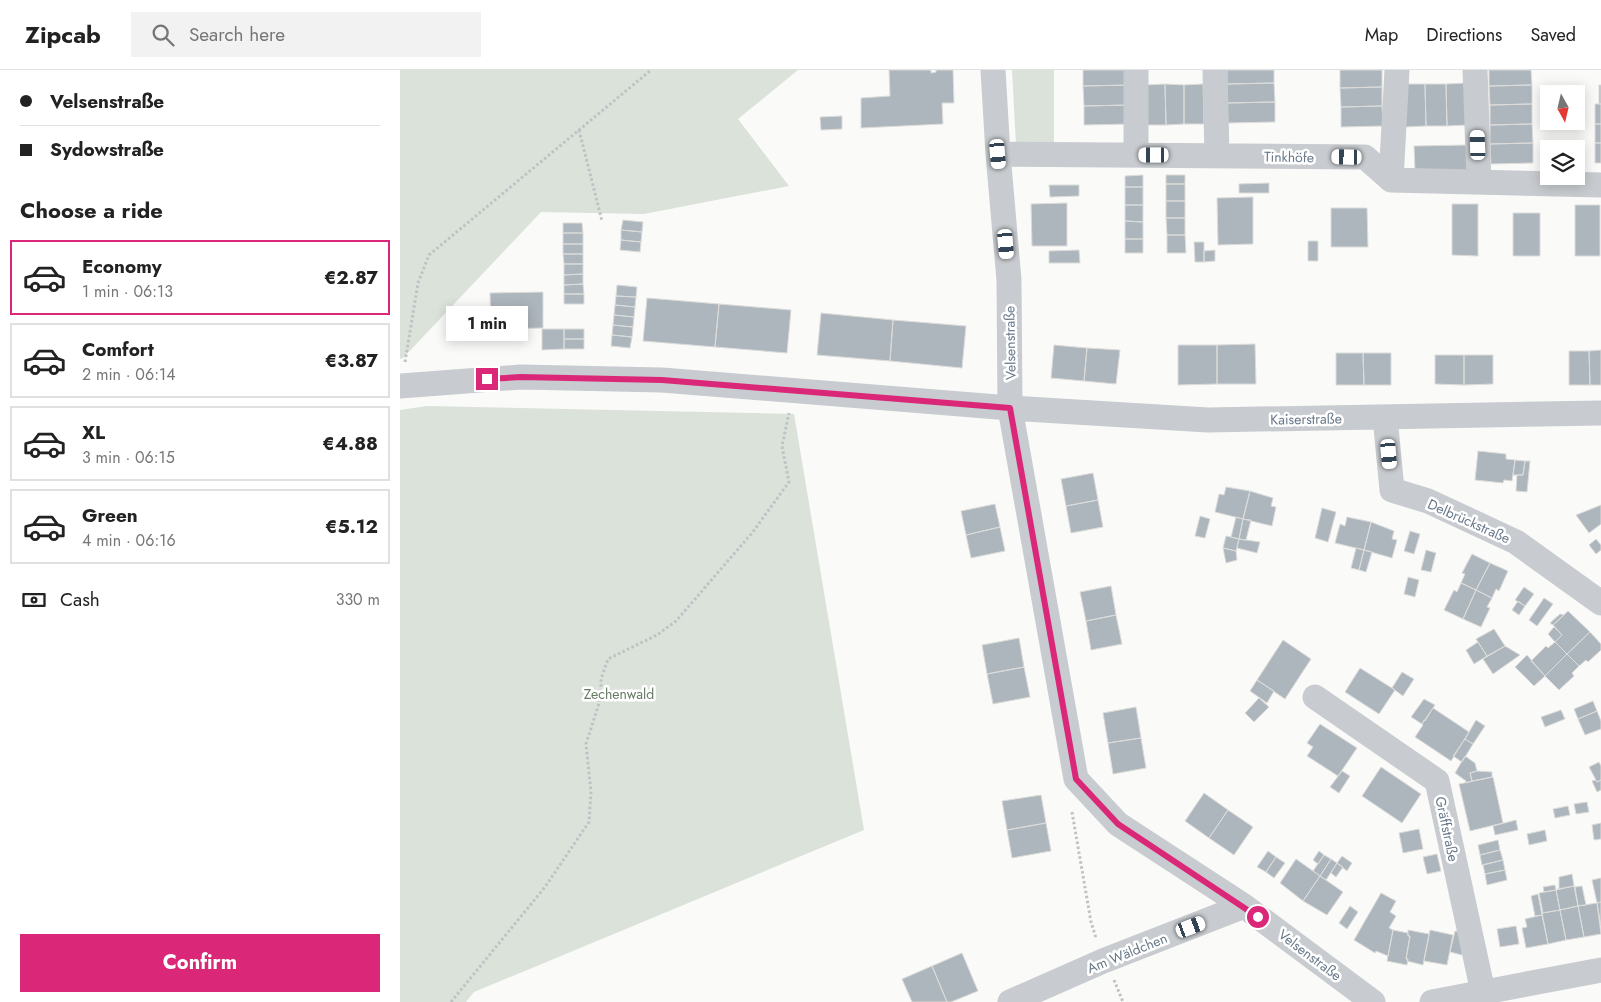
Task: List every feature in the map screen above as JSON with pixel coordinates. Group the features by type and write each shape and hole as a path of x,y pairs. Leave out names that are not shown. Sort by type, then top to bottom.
{"street":[{"name":"Velsenstraße","path":"994,70 998,154 1009,280 1010,408 1076,779 1118,824 1244,906 1373,1002"},
{"path":"1136,70 1136,155"},
{"path":"1215,70 1218,156"},
{"path":"1397,70 1391,180 1601,185"},
{"path":"1476,70 1479,182"},
{"name":"Tinkhöfe","path":"998,154 1365,157 1391,180"},
{"name":"Kaiserstraße","path":"401,386 521,377 662,380 1010,408 1208,420 1601,413"},
{"name":"Delbrückstraße","path":"1386,417 1392,490 1428,501 1516,542 1601,603"},
{"name":"Gräffstraße","path":"1315,697 1437,781 1483,992"},
{"name":"Am Wäldchen","path":"1010,1002 1103,961 1244,906"},
{"path":"1432,1002 1601,970"}],"path":[{"path":"401,386 418,283 429,255 651,70"},
{"path":"579,130 602,222"},
{"path":"451,1002 545,887 589,822 591,792 586,744 601,697 601,679 608,659 657,635 676,621 752,533 789,482 782,446 795,390"},
{"path":"1076,779 1071,804 1091,922 1103,961 1117,984 1123,1002"}],"green space":[{"path":"400,70 798,70 738,119 789,186 644,214 541,212 400,359"},
{"path":"1012,70 1054,70 1054,145 1016,145"},
{"name":"Zechenwald","path":"427,406 794,414 864,830 474,992 466,1002 400,1002 400,410"}],"building":[{"path":"889,70 931,70 931,73 936,72 936,70 953,70 954,103 942,103 943,124 861,128 861,98 890,96"},
{"path":"1083,70 1129,70 1129,85 1083,86"},
{"path":"1227,70 1274,70 1274,83 1227,84"},
{"path":"1340,70 1382,70 1382,87 1340,88"},
{"path":"1489,70 1531,70 1532,85 1489,86"},
{"path":"1274,83 1275,102 1227,103 1227,84"},
{"path":"1467,83 1468,125 1447,126 1446,84"},
{"path":"1165,84 1166,125 1146,125 1146,85"},
{"path":"1165,84 1184,85 1184,124 1166,125"},
{"path":"1203,84 1204,124 1184,124 1184,85"},
{"path":"1404,84 1425,84 1426,126 1405,127"},
{"path":"1425,84 1446,84 1447,126 1426,126"},
{"path":"1129,85 1129,105 1084,106 1083,86"},
{"path":"1532,85 1532,104 1490,105 1489,86"},
{"path":"1599,85 1601,85 1601,104 1599,104"},
{"path":"1382,87 1382,106 1341,107 1340,88"},
{"path":"1275,102 1275,122 1228,123 1227,103"},
{"path":"1532,104 1532,124 1490,125 1490,105"},
{"path":"1595,104 1601,104 1601,124 1595,124"},
{"path":"1129,105 1130,124 1084,125 1084,106"},
{"path":"1382,106 1383,126 1341,127 1341,107"},
{"path":"842,116 842,129 821,130 820,117"},
{"path":"1532,124 1533,143 1490,144 1490,125"},
{"path":"1595,124 1601,124 1601,143 1595,143"},
{"path":"1533,143 1533,163 1491,164 1490,144"},
{"path":"1595,143 1601,143 1601,163 1595,163"},
{"path":"1468,145 1468,171 1415,172 1414,146"},
{"path":"1143,175 1143,187 1125,187 1125,176"},
{"path":"1166,175 1185,175 1185,184 1166,184"},
{"path":"1269,183 1269,193 1239,193 1239,184"},
{"path":"1166,184 1185,184 1185,201 1166,201"},
{"path":"1049,185 1079,185 1079,196 1050,197"},
{"path":"1125,187 1143,187 1143,205 1125,205"},
{"path":"1253,197 1253,244 1218,245 1217,198"},
{"path":"1166,201 1185,201 1185,218 1166,218"},
{"path":"1067,203 1067,246 1032,246 1031,204"},
{"path":"1452,204 1478,204 1478,256 1452,255"},
{"path":"1125,205 1143,205 1143,222 1125,221"},
{"path":"1575,205 1600,205 1600,256 1575,256"},
{"path":"1331,208 1367,208 1368,247 1331,247"},
{"path":"1513,213 1540,213 1540,256 1513,256"},
{"path":"1166,218 1185,218 1185,235 1167,235"},
{"path":"623,220 643,222 642,232 621,230"},
{"path":"1125,221 1143,222 1143,239 1125,239"},
{"path":"563,223 582,223 583,233 563,233"},
{"path":"621,230 642,232 641,242 621,240"},
{"path":"563,233 583,233 583,244 563,244"},
{"path":"1167,235 1185,235 1186,253 1167,253"},
{"path":"1125,239 1143,239 1143,253 1125,253"},
{"path":"621,240 641,242 640,252 620,250"},
{"path":"1308,241 1318,241 1318,261 1308,261"},
{"path":"1194,242 1204,242 1204,262 1195,262"},
{"path":"563,244 583,244 583,254 563,254"},
{"path":"1079,250 1080,263 1049,263 1049,251"},
{"path":"1215,250 1215,261 1204,262 1204,251"},
{"path":"563,254 583,254 583,264 564,264"},
{"path":"564,264 583,264 583,274 564,275"},
{"path":"583,274 583,284 564,285 564,275"},
{"path":"583,284 584,294 564,294 564,285"},
{"path":"617,285 637,287 636,297 616,296"},
{"path":"543,292 543,328 491,329 490,293"},
{"path":"564,294 584,294 584,304 564,304"},
{"path":"616,296 636,297 635,307 615,305"},
{"path":"647,298 719,304 715,347 643,341"},
{"path":"719,304 791,310 787,353 715,347"},
{"path":"615,305 635,307 634,317 614,315"},
{"path":"821,313 893,320 890,361 817,355"},
{"path":"614,315 634,317 633,327 613,325"},
{"path":"893,320 966,326 962,368 890,361"},
{"path":"613,325 633,327 632,337 612,335"},
{"path":"542,329 564,329 564,349 542,350"},
{"path":"564,329 584,329 584,339 564,339"},
{"path":"612,335 632,337 630,348 611,346"},
{"path":"564,339 584,339 584,349 564,349"},
{"path":"1255,344 1256,384 1217,384 1217,345"},
{"path":"1054,345 1087,348 1084,381 1051,378"},
{"path":"1178,345 1217,345 1217,384 1178,385"},
{"path":"1087,348 1120,350 1116,384 1084,381"},
{"path":"1601,350 1601,385 1590,385 1589,351"},
{"path":"1569,351 1589,351 1590,385 1569,385"},
{"path":"1336,353 1363,353 1364,385 1336,385"},
{"path":"1363,353 1391,353 1391,385 1364,385"},
{"path":"1435,355 1464,355 1464,385 1435,384"},
{"path":"1464,355 1493,355 1493,384 1464,385"},
{"path":"1478,451 1506,454 1506,459 1515,460 1512,481 1504,480 1503,483 1475,480"},
{"path":"1515,460 1525,461 1523,475 1513,475"},
{"path":"1525,461 1530,461 1527,492 1516,491 1517,475 1523,475"},
{"path":"1093,473 1098,500 1066,506 1061,479"},
{"path":"1226,487 1250,491 1243,519 1215,512 1219,494 1224,495"},
{"path":"1250,491 1273,498 1271,506 1276,507 1272,526 1243,519"},
{"path":"1098,500 1103,527 1071,533 1066,506"},
{"path":"995,504 1000,527 966,535 961,511"},
{"path":"1601,505 1601,524 1589,533 1576,515"},
{"path":"1322,508 1336,512 1328,542 1315,538"},
{"path":"1200,516 1210,519 1205,538 1195,536"},
{"path":"1236,517 1243,519 1239,539 1231,537"},
{"path":"1347,517 1371,522 1364,550 1335,543 1340,524 1345,526"},
{"path":"1243,519 1251,520 1246,540 1239,539"},
{"path":"1371,522 1394,531 1392,539 1397,540 1392,558 1364,550"},
{"path":"1000,527 1005,551 971,558 966,535"},
{"path":"1410,531 1420,534 1414,554 1404,551"},
{"path":"1226,536 1239,539 1236,551 1223,548"},
{"path":"1239,539 1260,542 1257,553 1237,548"},
{"path":"1596,539 1601,545 1601,550 1596,554 1589,545"},
{"path":"1223,548 1236,551 1237,560 1226,563"},
{"path":"1356,548 1364,550 1359,570 1351,568"},
{"path":"1364,550 1372,552 1366,572 1359,570"},
{"path":"1426,550 1436,553 1431,572 1421,570"},
{"path":"1472,554 1490,563 1476,590 1461,583 1465,574 1462,573"},
{"path":"1490,563 1508,571 1499,591 1496,589 1492,598 1476,590"},
{"path":"1408,577 1419,580 1415,597 1404,594"},
{"path":"1461,583 1476,590 1463,619 1444,610 1454,590 1457,592"},
{"path":"1111,586 1116,615 1086,621 1080,592"},
{"path":"1524,587 1534,594 1525,606 1515,600"},
{"path":"1476,590 1492,598 1487,607 1490,608 1481,627 1463,619"},
{"path":"1544,598 1553,604 1537,626 1529,620"},
{"path":"1518,601 1525,606 1519,615 1512,610"},
{"path":"1568,611 1590,632 1567,654 1555,642 1562,635 1553,625"},
{"path":"1560,614 1564,615 1553,625 1550,623"},
{"path":"1116,615 1122,644 1091,650 1086,621"},
{"path":"1554,627 1562,635 1555,642 1548,634"},
{"path":"1494,629 1505,646 1487,656 1476,639"},
{"path":"1590,632 1601,644 1601,650 1588,662 1586,660 1579,666 1567,654"},
{"path":"1019,638 1024,667 987,674 982,645"},
{"path":"1283,640 1311,659 1285,699 1257,680"},
{"path":"1478,642 1487,656 1474,664 1466,650"},
{"path":"1555,642 1567,654 1545,676 1531,661 1546,646 1548,648"},
{"path":"1505,646 1520,655 1493,674 1483,659"},
{"path":"1567,654 1579,666 1572,673 1574,676 1559,690 1545,676"},
{"path":"1527,655 1545,676 1534,686 1515,667"},
{"path":"1024,667 1030,697 993,704 987,674"},
{"path":"1360,668 1395,690 1379,714 1345,692"},
{"path":"1402,672 1414,679 1403,696 1392,688"},
{"path":"1257,680 1274,691 1267,703 1250,691"},
{"path":"1259,698 1269,707 1254,722 1245,713"},
{"path":"1424,699 1435,705 1422,724 1411,717"},
{"path":"1593,701 1597,711 1578,719 1574,709"},
{"path":"1136,707 1141,738 1108,743 1103,713"},
{"path":"1433,708 1469,732 1451,761 1415,737"},
{"path":"1561,710 1565,719 1545,727 1541,717"},
{"path":"1597,711 1601,721 1601,729 1585,735 1578,719"},
{"path":"1476,720 1485,726 1473,744 1465,739"},
{"path":"1320,724 1357,748 1338,776 1307,756 1313,747 1307,743"},
{"path":"1141,738 1146,768 1113,774 1108,743"},
{"path":"1465,739 1473,744 1462,762 1453,756"},
{"path":"1465,756 1475,763 1477,771 1470,773 1472,781 1466,783 1455,773"},
{"path":"1599,762 1601,766 1601,780 1597,782 1589,767"},
{"path":"1381,767 1421,794 1402,823 1362,796"},
{"path":"1342,771 1350,776 1339,793 1330,787"},
{"path":"1477,771 1492,772 1492,777 1472,781 1470,773"},
{"path":"1493,777 1503,823 1470,831 1459,784"},
{"path":"1595,780 1597,782 1601,780 1601,790 1597,792 1592,781"},
{"path":"1204,793 1228,810 1209,838 1185,821"},
{"path":"1041,795 1046,823 1007,830 1002,801"},
{"path":"1587,802 1589,812 1576,814 1574,804"},
{"path":"1568,806 1570,815 1555,818 1553,809"},
{"path":"1228,810 1253,827 1234,855 1209,838"},
{"path":"1516,820 1518,830 1495,835 1493,826"},
{"path":"1046,823 1051,851 1012,858 1007,830"},
{"path":"1601,823 1601,839 1594,840 1592,825"},
{"path":"1419,829 1423,849 1403,853 1399,833"},
{"path":"1545,830 1547,841 1529,845 1527,834"},
{"path":"1498,840 1500,850 1480,855 1478,845"},
{"path":"1500,850 1503,860 1482,865 1480,855"},
{"path":"1268,851 1276,857 1266,872 1257,867"},
{"path":"1319,851 1324,855 1318,864 1313,860"},
{"path":"1437,854 1441,871 1427,874 1423,857"},
{"path":"1324,855 1331,859 1320,876 1313,871"},
{"path":"1342,856 1352,863 1347,871 1337,863"},
{"path":"1276,857 1285,863 1274,878 1266,872"},
{"path":"1296,859 1320,876 1303,901 1280,883"},
{"path":"1331,859 1337,863 1326,880 1320,876"},
{"path":"1503,860 1505,870 1485,874 1483,865"},
{"path":"1337,863 1343,867 1336,877 1331,873"},
{"path":"1505,870 1507,880 1487,885 1485,874"},
{"path":"1572,874 1574,886 1558,889 1559,877"},
{"path":"1320,876 1343,892 1327,915 1303,901"},
{"path":"1601,878 1601,902 1597,903 1592,880"},
{"path":"1555,885 1556,890 1544,892 1543,887"},
{"path":"1574,886 1578,906 1560,910 1556,890"},
{"path":"1582,886 1586,905 1578,906 1575,887"},
{"path":"1556,890 1560,910 1543,913 1539,893"},
{"path":"1381,893 1396,901 1390,912 1396,916 1389,928 1393,930 1388,956 1376,951 1375,953 1354,940"},
{"path":"1538,894 1542,915 1535,916 1531,896"},
{"path":"1601,902 1601,926 1597,903"},
{"path":"1597,903 1601,934 1584,937 1578,906"},
{"path":"1350,906 1358,912 1347,929 1339,923"},
{"path":"1578,906 1584,937 1566,940 1560,910"},
{"path":"1560,910 1566,940 1548,944 1542,913"},
{"path":"1542,915 1548,944 1526,948 1522,928 1527,927 1525,919"},
{"path":"1516,926 1519,944 1500,947 1497,929"},
{"path":"1393,930 1408,933 1408,936 1410,936 1406,959 1408,959 1407,965 1387,961"},
{"path":"1408,930 1429,934 1423,965 1407,961 1408,959 1406,959 1410,936 1408,936"},
{"path":"1430,930 1453,935 1447,965 1424,961"},
{"path":"1455,931 1463,932 1462,955 1450,952"},
{"path":"962,953 978,991 947,1002 932,966"},
{"path":"932,966 947,1002 912,1002 902,979"}],"route":[{"path":"487,379 521,377 662,380 1010,408 1076,779 1118,824 1258,917"}]}
